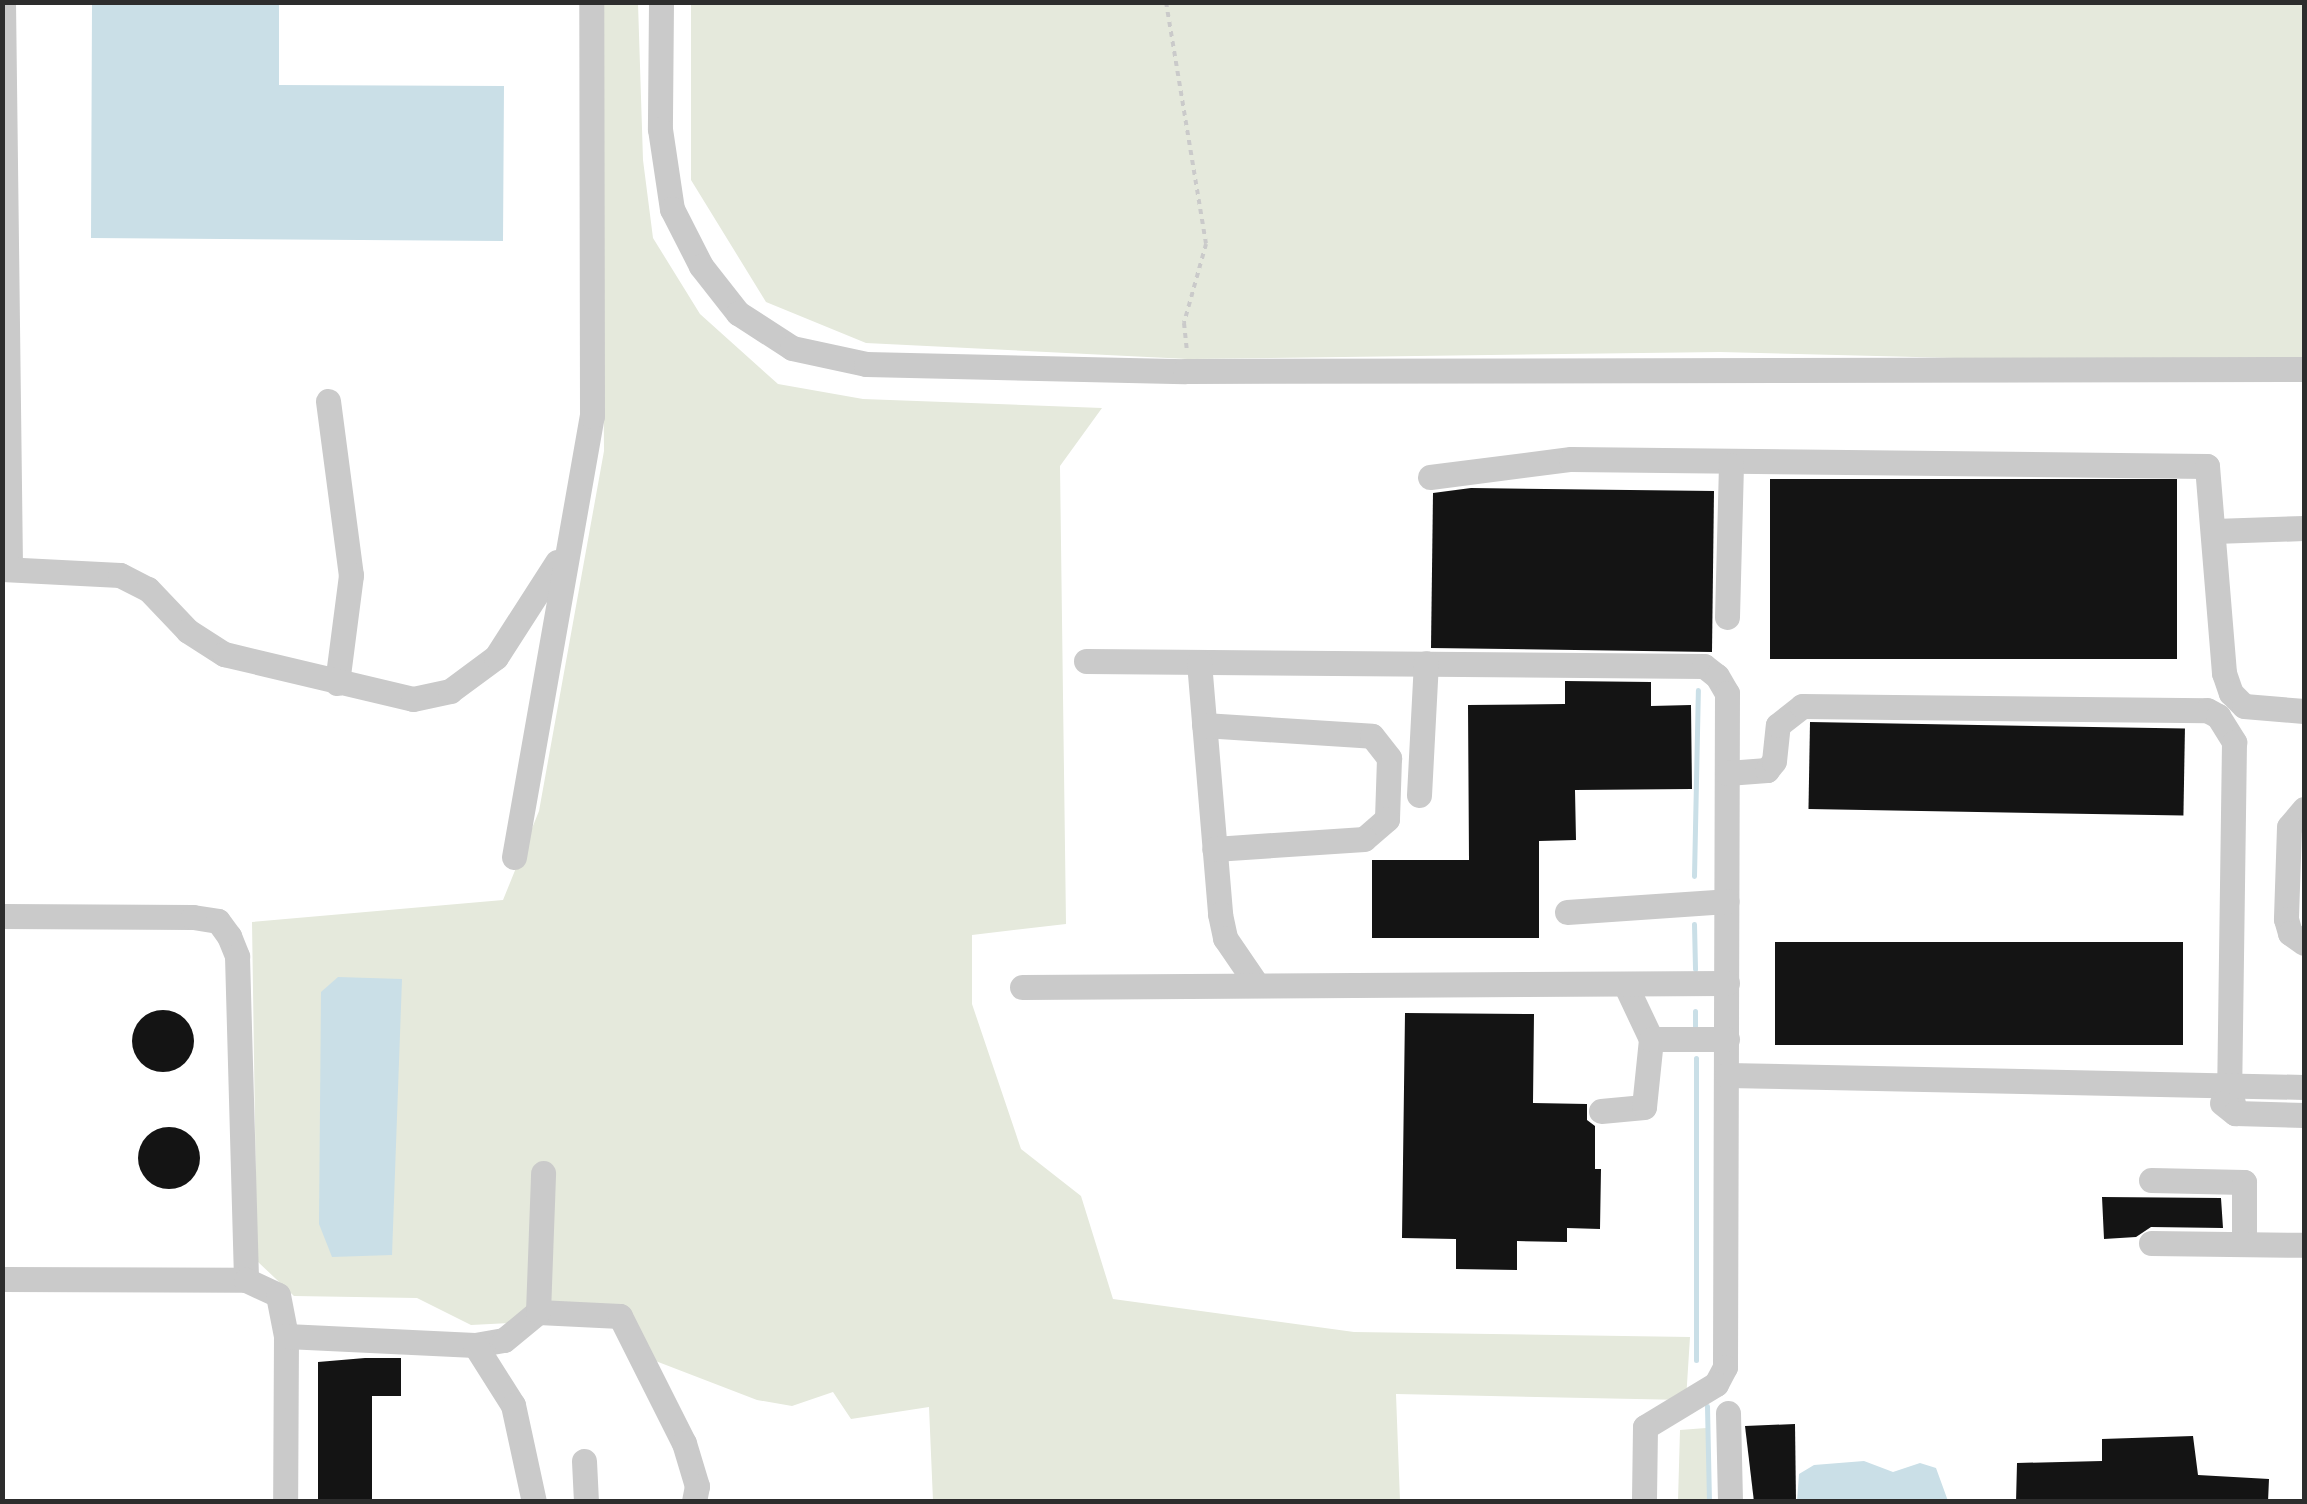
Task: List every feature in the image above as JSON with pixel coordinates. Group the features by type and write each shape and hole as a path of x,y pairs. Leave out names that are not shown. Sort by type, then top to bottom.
{"street":[{"path":"4,2 6,568 120,575 148,590 188,631 224,654 413,699 450,691 496,658 568,540"},
{"path":"514,856 592,416 591,2"},
{"path":"661,2 660,129 672,209 702,266 738,313 792,348 866,364 1184,370 2304,369"},
{"path":"328,401 352,574 337,683"},
{"path":"1430,477 1572,459 1731,465 2207,466 2224,674 2232,693 2244,706 2304,711"},
{"path":"1727,617 1731,465"},
{"path":"2214,531 2304,528"},
{"path":"1086,662 1704,666 1727,692 1725,1366 1716,1384 1645,1427 1644,1502"},
{"path":"1199,662 1224,938 1255,982"},
{"path":"1418,795 1426,663"},
{"path":"1726,773 1767,770 1774,761 1778,725 1802,706 2208,710 2218,716 2234,742 2229,1086 2235,1113"},
{"path":"1204,724 1372,736 1389,758 1388,819 1364,839 1214,848"},
{"path":"2304,809 2289,827 2286,919 2290,933 2304,943"},
{"path":"1568,912 1726,900"},
{"path":"2,916 193,917 218,921 229,936 238,956 246,1280"},
{"path":"1022,987 1255,982 1727,983"},
{"path":"1601,1111 1644,1106 1651,1039 1625,984"},
{"path":"1651,1039 1727,1039"},
{"path":"1727,1075 2202,1089 2304,1087"},
{"path":"2202,1089 2235,1113 2304,1115"},
{"path":"538,1312 543,1173"},
{"path":"2151,1180 2244,1182 2244,1242"},
{"path":"2152,1242 2304,1246"},
{"path":"2,1279 246,1280 278,1295 286,1336 285,1502"},
{"path":"286,1336 476,1345 504,1340 538,1312 620,1316 684,1443 694,1502"},
{"path":"476,1345 513,1405 534,1502"},
{"path":"1728,1413 1730,1502"},
{"path":"584,1461 586,1502"}],"path":[{"path":"1166,2 1206,244 1184,323 1184,370"}],"shaded area":[{"path":"601,3 638,3 643,160 653,238 700,314 778,384 863,399 1102,408 1060,466 1066,924 972,935 972,1004 1021,1149 1081,1196 1113,1299 1354,1332 1690,1337 1686,1400 1396,1394 1400,1501 933,1501 929,1407 851,1419 833,1392 792,1406 757,1400 627,1350 615,1318 471,1325 417,1298 294,1296 257,1261 252,922 503,900 539,811 604,451"},
{"path":"691,3 2304,3 2304,367 1720,352 1188,359 866,343 766,302 691,180"},
{"path":"1706,1428 1709,1501 1678,1501 1680,1430"}],"water":[{"path":"92,3 279,3 279,85 504,86 503,241 91,238"},
{"path":"338,977 402,979 392,1255 332,1257 319,1224 321,992"},
{"path":"1864,1461 1893,1472 1920,1463 1936,1468 1948,1501 1797,1501 1799,1474 1814,1465"}],"building":[{"path":"1770,479 2177,479 2177,659 1770,659"},
{"path":"1471,488 1714,491 1712,652 1431,648 1433,493"},
{"path":"1565,681 1651,682 1651,706 1691,705 1692,789 1575,790 1576,840 1539,841 1539,938 1372,938 1372,860 1469,860 1468,705 1565,704"},
{"path":"1810,722 2185,729 2183,816 1808,809"},
{"path":"1775,942 2183,942 2183,1045 1775,1045"},
{"path":"163,1010 185,1019 194,1041 185,1063 163,1072 141,1063 132,1041 141,1019"},
{"path":"1405,1013 1534,1014 1533,1103 1587,1104 1587,1120 1595,1126 1595,1169 1601,1169 1600,1229 1567,1228 1567,1242 1517,1241 1517,1270 1456,1269 1456,1239 1402,1238"},
{"path":"169,1127 191,1136 200,1158 191,1180 169,1189 147,1180 138,1158 147,1136"},
{"path":"2102,1197 2221,1198 2223,1228 2151,1227 2136,1237 2104,1239"},
{"path":"401,1358 401,1396 372,1396 372,1502 318,1502 318,1362"},
{"path":"1795,1424 1796,1502 1754,1502 1745,1426"},
{"path":"2193,1436 2198,1475 2269,1479 2268,1502 2016,1502 2017,1463 2102,1461 2102,1439"}],"waterway":[{"path":"1694,876 1698,690"},
{"path":"1694,924 1695,969"},
{"path":"1695,1011 1695,1027"},
{"path":"1696,1058 1696,1360"},
{"path":"1707,1406 1709,1502"}]}
